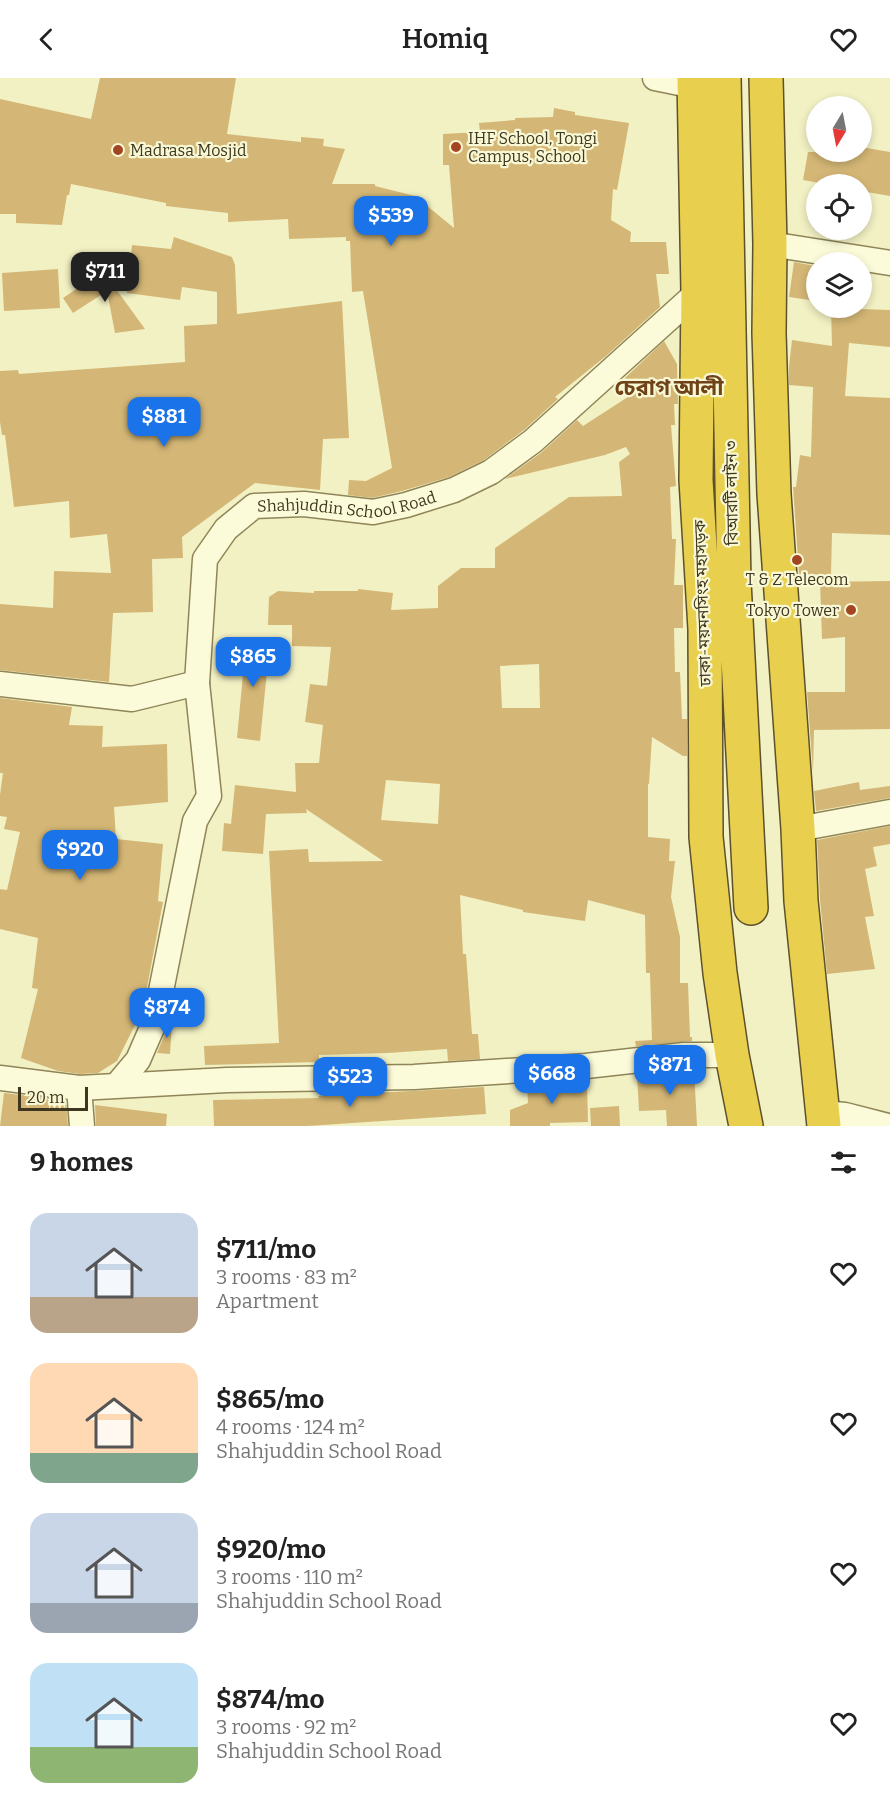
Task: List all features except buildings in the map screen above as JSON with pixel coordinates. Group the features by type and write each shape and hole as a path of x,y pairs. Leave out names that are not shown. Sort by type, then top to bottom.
{"highway":[{"path":"766,78 770,244 769,333 774,494 798,829 801,902 823,1120"},
{"name":"ঢাকা-ময়মনসিংহ মহাসড়ক","path":"704,81 696,480 705,629 706,837 718,961 732,1055 746,1126"},
{"name":"বিআরটি লাইন ৩","path":"704,81 752,908"}],"street":[{"path":"656,78 704,81"},
{"path":"770,244 890,262"},
{"name":"Shahjuddin School Road","path":"117,1085 138,1060 155,1021 195,821 209,796 197,683 205,560 226,529 254,506 304,504 373,512 406,505 454,490 490,471 533,441 698,292"},
{"path":"0,684 132,699 197,683"},
{"path":"798,829 890,812"},
{"path":"0,1078 79,1088 117,1085 145,1086 227,1080 414,1077 586,1066 684,1055 732,1055"},
{"path":"79,1088 82,1126"},
{"path":"823,1120 845,1115 888,1126"}],"place":[{"name":"IHF School, Tongi Campus, School","path":"456,147"},
{"name":"Madrasa Mosjid","path":"118,150"},
{"name":"T & Z Telecom","path":"797,560"},
{"name":"Tokyo Tower","path":"851,610"}],"district":[{"name":"চেরাগ আলী","path":"669,387"}]}
